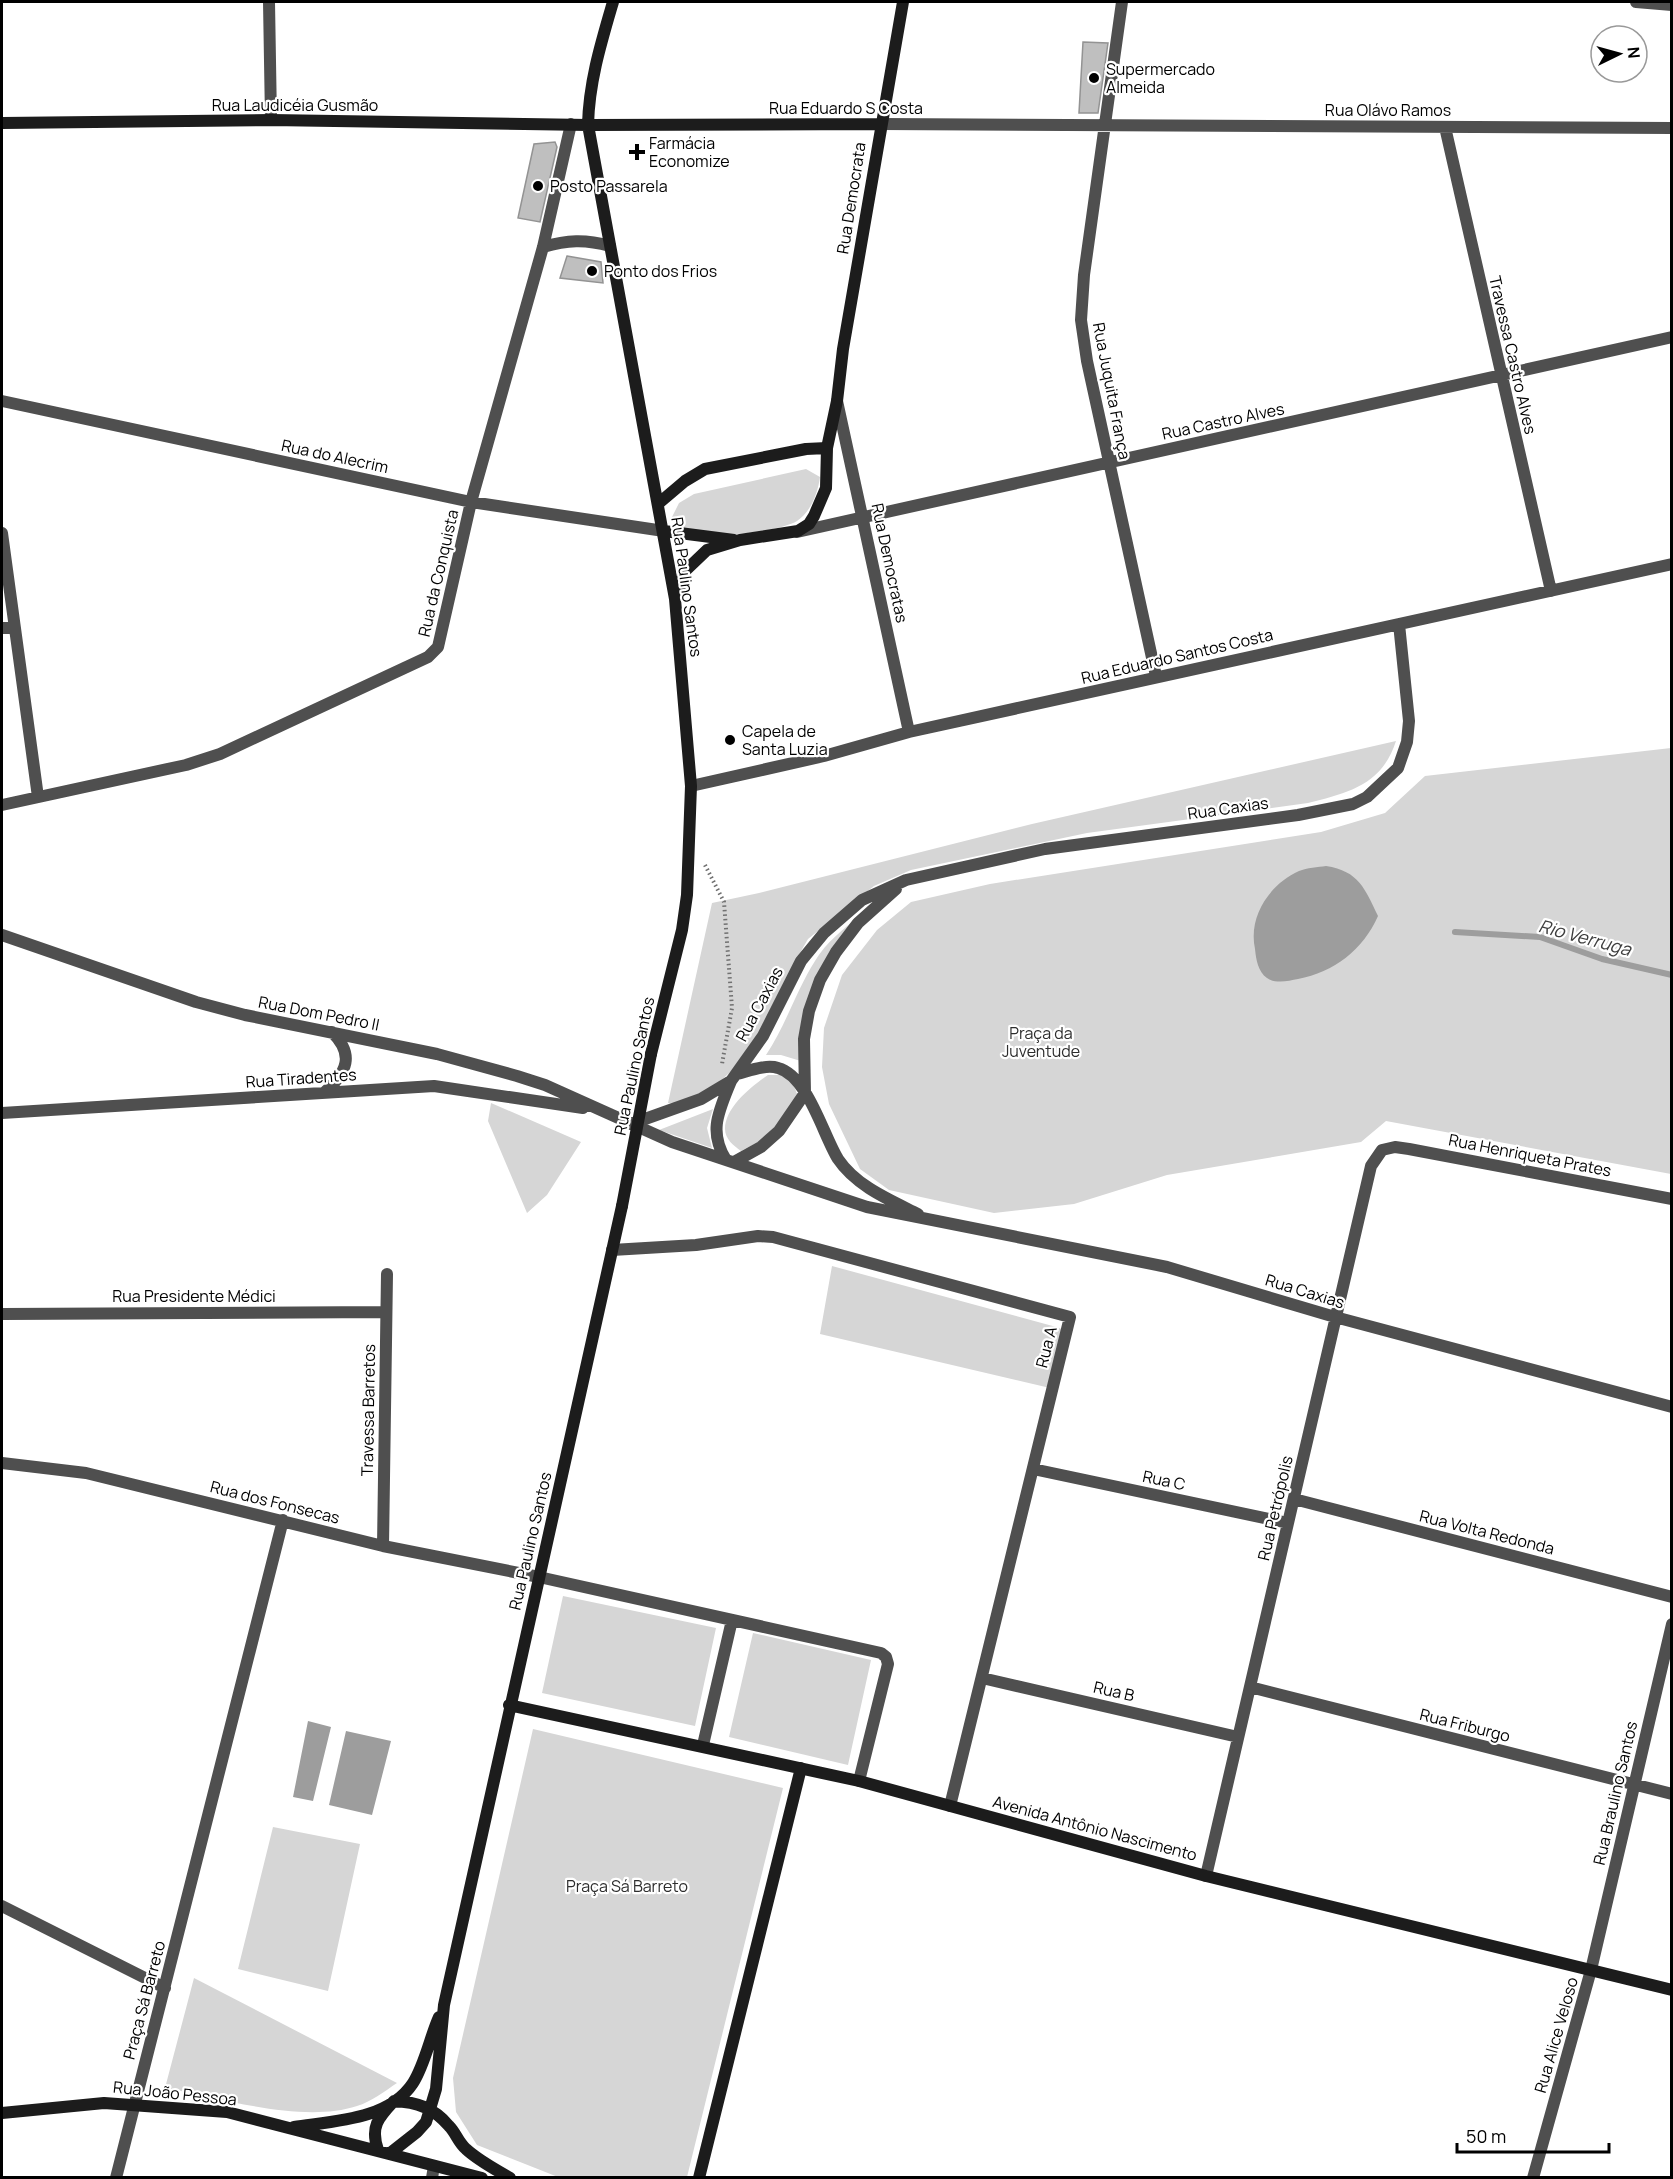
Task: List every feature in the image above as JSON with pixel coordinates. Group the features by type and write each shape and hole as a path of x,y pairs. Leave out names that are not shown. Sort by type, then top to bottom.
{"main road":[{"name":"Rua Paulino Santos","path":"383,2152 417,2132 426,2122 436,2089 444,2005 622,1206 651,1054 682,930 690,839 691,786 675,599 588,125 589,98 597,56 613,2"},
{"name":"Rua Democrata","path":"740,540 781,536 809,524 818,510 826,488 827,448 837,401 843,349 880,124 903,2"},
{"name":"Rua Laudicéia Gusmão","path":"2,123 271,120 588,125"},
{"name":"Rua Eduardo S Costa","path":"588,125 880,124"},
{"path":"659,503 685,481 705,470 806,448 827,448"},
{"path":"664,531 740,540"},
{"path":"675,599 685,571 693,560 707,550 740,540"},
{"name":"Avenida Antônio Nascimento","path":"509,1705 703,1745 859,1781 1206,1876 1671,1990"},
{"path":"699,2178 801,1768"},
{"name":"Rua Paulino Santos","path":"287,2128 354,2118 394,2101 414,2082 444,2005"},
{"path":"482,2178 433,2172 383,2152 374,2140 375,2125 394,2101 411,2102 430,2109 474,2156 510,2178"},
{"name":"Rua João Pessoa","path":"2,2113 74,2105 134,2103 226,2112 383,2152"}],"street":[{"path":"269,2 271,120"},
{"name":"Rua Juquita França","path":"1122,2 1084,275 1081,320 1108,463 1156,676"},
{"path":"1636,2 1671,5"},
{"name":"Rua da Conquista","path":"2,805 186,765 220,754 428,657 438,647 471,502 543,248 571,124"},
{"name":"Rua Eduardo S Costa","path":"880,124 1105,126"},
{"name":"Rua Olávo Ramos","path":"1105,126 1671,128"},
{"name":"Travessa Castro Alves","path":"1445,127 1500,377 1551,591"},
{"path":"543,248 574,240 591,241 610,246"},
{"name":"Rua Castro Alves","path":"781,536 1671,337"},
{"name":"Rua do Alecrim","path":"2,401 471,502 664,531"},
{"name":"Rua Democratas","path":"837,401 909,732"},
{"path":"2,533 8,628 38,797"},
{"name":"Rua Eduardo Santos Costa","path":"691,786 909,732 1061,700 1156,676 1671,564"},
{"name":"Rua Caxias","path":"629,1124 701,1099 734,1078 763,1036 801,961 824,933 862,900 906,880 1045,849 1298,815 1353,804 1367,797 1398,768 1407,742 1408,721 1399,624"},
{"name":"Rua Caxias","path":"805,1093 805,1032 820,980 836,952 858,923 906,880"},
{"name":"Rua Dom Pedro II","path":"2,935 196,1002 245,1015 437,1054 517,1076 545,1085 672,1142 730,1161"},
{"path":"326,1092 342,1074 346,1058 344,1046 332,1032"},
{"path":"805,1093 779,1131 761,1147 730,1161 715,1134 722,1104 734,1078 779,1068 805,1093 838,1160 851,1174 887,1198 927,1219"},
{"name":"Rua Tiradentes","path":"2,1113 188,1104 326,1092 434,1086 602,1112"},
{"name":"Rua Henriqueta Prates","path":"1382,1150 1408,1149 1671,1199"},
{"name":"Rua Petrópolis","path":"1206,1876 1371,1166 1382,1150"},
{"name":"Rua Caxias","path":"730,1161 867,1207 1167,1267 1335,1317 1671,1407"},
{"name":"Rua A","path":"612,1250 696,1245 758,1236 773,1237 1069,1316 950,1806"},
{"name":"Travessa Barretos","path":"383,1546 387,1274"},
{"name":"Rua Presidente Médici","path":"2,1314 386,1312"},
{"name":"Rua dos Fonsecas","path":"2,1463 86,1473 383,1546 540,1577"},
{"name":"Rua C","path":"1033,1469 1288,1523"},
{"name":"Rua Volta Redonda","path":"1293,1499 1671,1597"},
{"name":"Praça Sá Barreto","path":"116,2178 283,1520"},
{"path":"540,1577 886,1656 888,1664 859,1781"},
{"path":"703,1745 732,1620"},
{"name":"Rua Braulino Santos","path":"1591,1970 1671,1624"},
{"name":"Rua B","path":"982,1678 1238,1737"},
{"name":"Rua Friburgo","path":"1250,1687 1671,1794"},
{"path":"2,1906 165,1988"},
{"name":"Rua Alice Veloso","path":"1533,2178 1591,1970"}],"path":[{"path":"690,839 724,902 732,1008 718,1088"}],"green space":[{"path":"806,469 820,477 818,489 810,507 802,517 788,525 757,532 703,535 680,529 672,517 679,503 694,494"},
{"path":"1396,741 1390,756 1373,777 1350,791 1323,799 1308,803 1087,833 911,870 874,886 808,939 757,1037 739,1064 716,1085 678,1104 668,1103 712,903 1032,824"},
{"name":"Praça da Juventude","path":"1671,748 1671,1174 1386,1121 1361,1142 1167,1175 1074,1204 994,1213 889,1190 860,1169 829,1104 822,1067 824,1028 842,975 877,930 911,902 990,884 1321,832 1385,813 1425,776"},
{"path":"860,915 824,962 804,1062 781,1055 766,1055 819,954"},
{"path":"768,1075 785,1075 794,1086 799,1099 772,1135 741,1151 728,1139 725,1129 726,1121 740,1098"},
{"path":"491,1103 581,1142 547,1195 527,1213 488,1121"},
{"path":"713,1109 707,1128 712,1148 659,1130"},
{"path":"832,1266 1060,1328 1062,1331 1050,1388 820,1334"},
{"path":"563,1596 716,1628 695,1726 542,1693"},
{"path":"753,1633 871,1660 848,1765 729,1737"},
{"name":"Praça Sá Barreto","path":"533,1729 783,1788 687,2177 558,2177 477,2145 456,2112 453,2078"},
{"path":"273,1827 360,1844 328,1991 238,1969"},
{"path":"194,1978 397,2083 373,2099 357,2106 335,2111 312,2112 261,2108 165,2088"}],"shaded area":[{"path":"1326,866 1346,872 1360,883 1378,916 1372,928 1346,958 1324,971 1311,976 1282,981 1267,978 1261,972 1256,957 1254,937 1258,913 1270,893 1288,877 1302,870"},
{"path":"308,1721 331,1727 313,1801 293,1797"},
{"path":"346,1731 391,1741 372,1815 329,1805"}],"building":[{"name":"Supermercado Almeida","path":"1083,42 1108,43 1098,113 1079,113"},
{"name":"Posto Passarela","path":"555,142 557,147 540,222 518,218 534,144"},
{"path":"567,256 601,262 603,283 560,278"}],"waterway":[{"name":"Rio Verruga","path":"1455,932 1540,937 1602,959 1672,975"}],"place":[{"name":"Supermercado Almeida","path":"1094,78"},
{"name":"Farmácia Economize","path":"637,152"},
{"name":"Posto Passarela","path":"538,186"},
{"name":"Ponto dos Frios","path":"592,271"},
{"name":"Capela de Santa Luzia","path":"730,740"}]}
